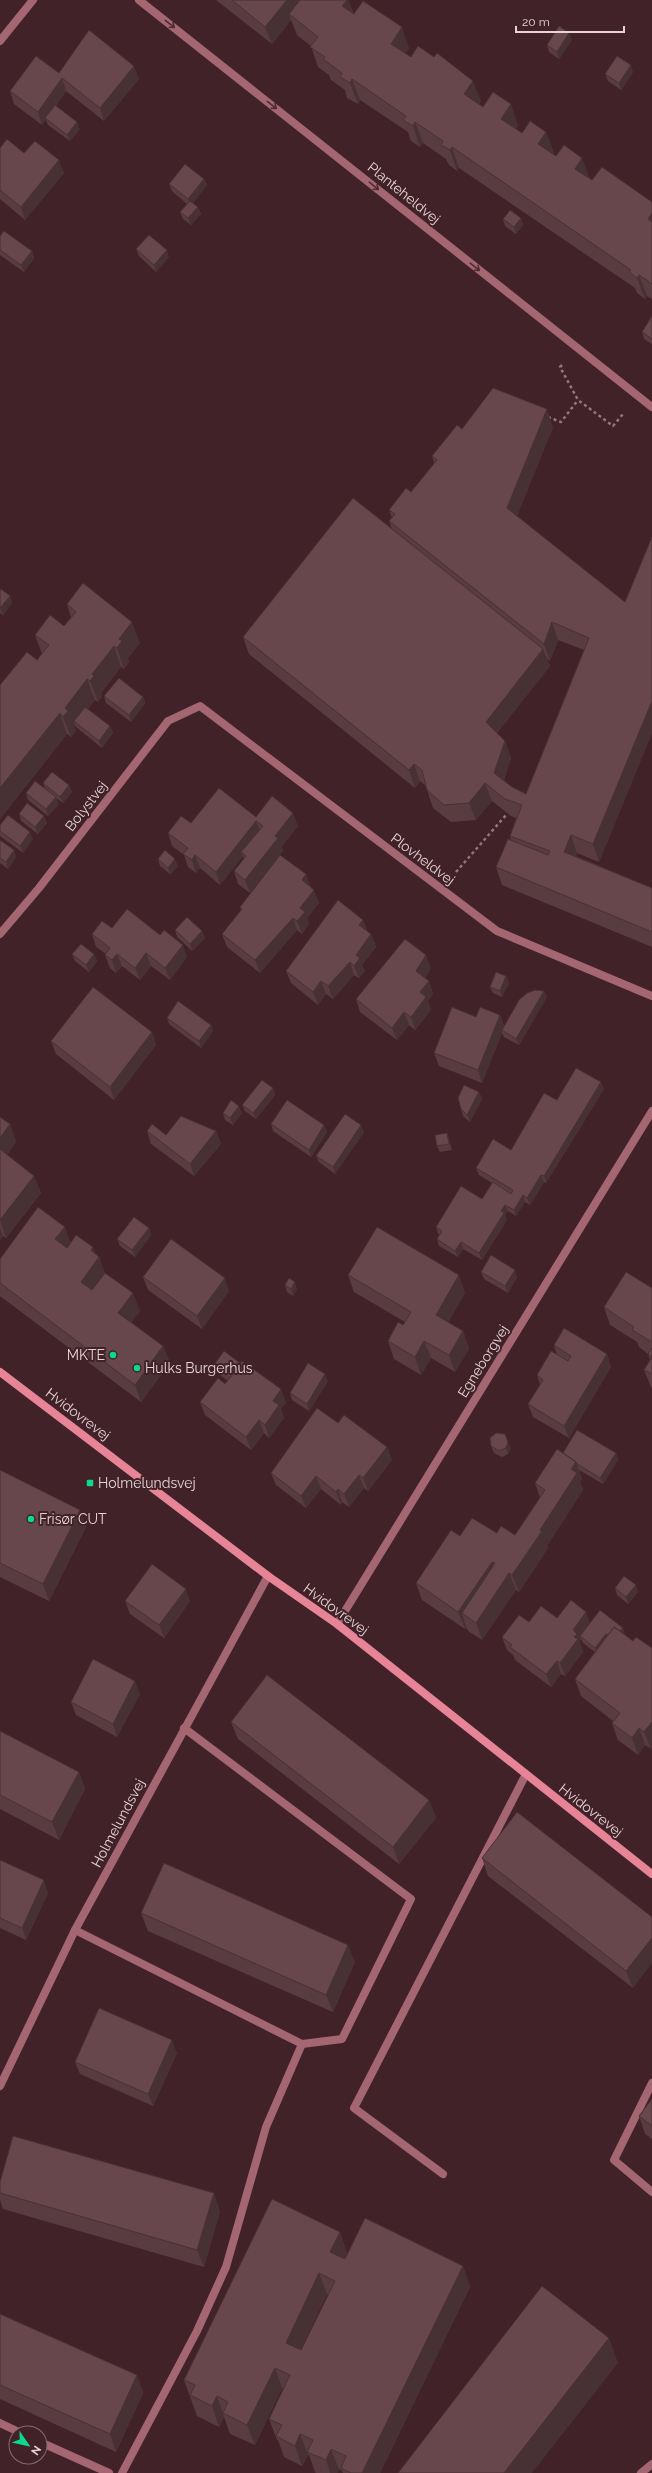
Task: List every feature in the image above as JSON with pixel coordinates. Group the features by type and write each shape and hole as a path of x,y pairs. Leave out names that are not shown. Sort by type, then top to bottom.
{"street":[{"path":"0,41 33,0"},
{"name":"Planteheldvej","path":"139,0 652,407"},
{"name":"Plovheldvej","path":"200,706 496,932 652,996"},
{"name":"Bolystvej","path":"0,934 38,888 168,721 200,706"},
{"name":"Egneborgvej","path":"336,1624 652,1111"},
{"name":"Hvidovrevej","path":"1,1375 268,1576 336,1624 652,1874"},
{"name":"Holmelundsvej","path":"0,2086 75,1930 268,1576"},
{"path":"75,1930 302,2044 342,2039 411,1899 184,1728"},
{"path":"443,2174 354,2108 526,1774"},
{"path":"122,2473 197,2331 226,2267 266,2127 302,2044"},
{"path":"652,2083 614,2160 652,2192"},
{"path":"48,2446 109,2473"},
{"path":"641,2473 652,2464"}],"path":[{"path":"560,367 578,400 613,426 638,395"},
{"path":"547,416 562,422 578,400"},
{"path":"440,889 508,814"}],"building":[{"path":"232,0 287,0 265,27"},
{"path":"300,0 347,0 342,6 354,14 363,1 402,27 391,44 411,57 418,46 434,57 437,53 473,81 464,94 483,107 493,92 511,104 501,119 522,133 530,121 546,132 538,144 556,156 564,145 582,158 575,169 592,180 602,167 652,202 652,213 648,219 652,222 652,284 639,275 637,278 629,272 631,270 452,147 450,150 441,145 443,141 415,122 413,126 403,120 406,116 352,79 350,83 340,77 342,73 323,59 325,57 310,47 318,37 289,14"},
{"path":"559,26 569,33 557,52 547,45"},
{"path":"89,30 134,66 100,108 62,78 38,112 10,91 36,56 59,73"},
{"path":"617,56 631,65 619,83 605,74"},
{"path":"55,105 77,122 67,135 45,118"},
{"path":"7,139 24,153 35,141 59,160 21,207 0,190 0,148"},
{"path":"185,164 204,179 188,199 169,184"},
{"path":"190,201 198,207 188,218 180,212"},
{"path":"510,210 521,218 514,227 503,219"},
{"path":"4,231 32,251 21,265 0,250 0,236"},
{"path":"149,235 167,250 154,265 136,249"},
{"path":"652,316 652,339 642,332"},
{"path":"493,388 547,409 507,508 625,602 652,537 652,701 593,844 571,835 564,852 652,888 652,932 496,867 508,839 548,855 550,851 510,836 522,805 505,799 485,783 469,803 444,805 427,790 422,770 414,764 409,770 243,637 353,498 543,649 486,722 505,741 494,773 512,787 526,794 589,638 552,622 544,644 389,521 395,514 389,510 406,488 411,492 437,460 432,456 457,425 462,429"},
{"path":"83,583 132,622 119,639 122,641 117,648 114,646 92,674 94,676 90,681 87,679 65,708 68,711 63,717 60,713 0,788 0,685 27,652 37,660 49,645 35,635 50,615 64,626 76,612 67,604"},
{"path":"1,589 10,596 0,608 0,591"},
{"path":"119,678 143,697 129,715 104,696"},
{"path":"85,707 110,726 99,741 74,721"},
{"path":"52,772 69,785 60,797 43,783"},
{"path":"35,781 56,797 46,809 26,793"},
{"path":"219,788 256,817 272,796 293,813 275,836 278,838 245,880 234,871 246,856 241,852 263,826 256,821 216,872 195,855 192,860 183,854 188,848 168,833 181,816 191,823"},
{"path":"27,803 44,816 35,827 19,814"},
{"path":"8,815 30,832 20,846 0,831 0,825"},
{"path":"0,840 14,850 6,862 0,858"},
{"path":"165,850 175,859 168,868 158,859"},
{"path":"280,855 306,874 302,880 314,890 300,908 305,912 297,921 293,918 255,960 222,934 242,909 240,907"},
{"path":"338,900 363,920 359,925 371,934 356,955 360,958 354,966 350,962 328,986 321,981 313,992 286,971"},
{"path":"127,909 160,935 164,930 183,945 165,968 146,953 135,968 117,954 112,960 105,955 110,948 92,934 102,921 112,928"},
{"path":"187,917 202,931 190,944 175,930"},
{"path":"405,939 426,955 416,971 429,981 420,992 426,997 411,1017 404,1012 392,1028 356,999"},
{"path":"81,944 94,954 86,965 72,954"},
{"path":"496,972 506,976 500,991 490,987"},
{"path":"93,987 152,1032 110,1087 51,1041"},
{"path":"535,990 544,991 516,1039 502,1030 519,1000 527,993"},
{"path":"178,1001 211,1025 199,1041 167,1018"},
{"path":"452,1007 476,1017 480,1007 500,1015 478,1070 434,1053"},
{"path":"576,1068 601,1082 544,1176 541,1175 527,1198 523,1195 514,1210 505,1205 501,1211 504,1213 479,1253 461,1242 455,1251 437,1239 442,1231 436,1227 461,1186 482,1199 493,1182 511,1194 513,1190 476,1168 493,1139 511,1150 544,1093 557,1100"},
{"path":"262,1080 273,1088 253,1113 242,1105"},
{"path":"464,1085 479,1092 467,1115 461,1109 458,1098"},
{"path":"231,1100 239,1106 230,1118 223,1113"},
{"path":"287,1100 324,1125 309,1150 271,1124"},
{"path":"345,1114 361,1125 333,1167 316,1156"},
{"path":"181,1116 216,1131 190,1164 147,1131 152,1124 166,1135"},
{"path":"0,1117 10,1124 0,1138"},
{"path":"447,1133 449,1144 437,1146 435,1135"},
{"path":"0,1149 34,1176 0,1220"},
{"path":"38,1207 65,1227 55,1239 67,1248 76,1235 93,1247 91,1250 99,1257 81,1282 92,1290 105,1273 133,1293 118,1313 163,1346 135,1385 0,1283 0,1259"},
{"path":"134,1217 149,1228 132,1250 117,1239"},
{"path":"377,1227 459,1275 436,1315 463,1331 449,1355 424,1341 415,1357 388,1341 398,1322 403,1325 411,1312 348,1275"},
{"path":"171,1239 225,1278 197,1316 143,1277"},
{"path":"491,1255 515,1270 505,1286 481,1272"},
{"path":"626,1272 652,1288 652,1342 632,1330 634,1327 604,1307"},
{"path":"289,1278 295,1282 291,1289 285,1285"},
{"path":"564,1328 607,1354 564,1426 528,1404 543,1380 537,1375 551,1351 568,1361 571,1356 554,1345"},
{"path":"652,1348 652,1357 648,1354"},
{"path":"224,1351 240,1363 230,1378 214,1365"},
{"path":"652,1357 652,1374 644,1370"},
{"path":"242,1361 281,1389 273,1401 279,1405 265,1425 259,1420 246,1437 200,1402 218,1378 225,1384"},
{"path":"308,1363 325,1374 307,1404 290,1393"},
{"path":"317,1408 338,1423 344,1415 387,1447 363,1478 359,1475 344,1494 338,1489 336,1492 316,1476 301,1496 271,1473"},
{"path":"577,1430 616,1453 600,1478 563,1453"},
{"path":"496,1433 505,1434 508,1442 506,1448 499,1451 491,1446 490,1438"},
{"path":"557,1449 576,1462 571,1469 577,1473 540,1530 542,1531 512,1575 509,1573 476,1623 462,1613 495,1563 492,1562 458,1612 416,1583 451,1530 460,1536 472,1518 497,1533 501,1526 515,1535 545,1490 535,1483"},
{"path":"0,1470 80,1510 43,1584 0,1563"},
{"path":"152,1564 186,1589 159,1625 125,1601"},
{"path":"624,1576 636,1585 626,1597 615,1588"},
{"path":"571,1600 586,1612 573,1630 577,1634 574,1637 578,1639 560,1663 557,1661 546,1674 510,1647 512,1645 502,1637 519,1615 529,1622 541,1606 557,1618"},
{"path":"600,1610 623,1628 620,1631 614,1627 608,1635 606,1634 595,1648 580,1636"},
{"path":"614,1627 633,1641 636,1637 652,1648 652,1722 644,1732 639,1728 632,1738 612,1723 620,1713 575,1679"},
{"path":"93,1659 135,1681 113,1724 71,1702"},
{"path":"267,1675 429,1800 393,1847 231,1722"},
{"path":"0,1731 79,1772 52,1822 0,1795"},
{"path":"517,1812 652,1917 652,1938 626,1971 482,1858"},
{"path":"0,1860 44,1880 22,1928 0,1918"},
{"path":"164,1863 348,1945 326,1995 141,1913"},
{"path":"99,2008 172,2040 148,2094 75,2062"},
{"path":"652,2099 652,2126 639,2116"},
{"path":"13,2136 214,2193 197,2250 0,2193 0,2182"},
{"path":"272,2199 340,2232 330,2252 345,2259 365,2218 463,2266 362,2473 351,2473 341,2468 346,2456 331,2449 326,2460 307,2452 313,2440 300,2434 295,2446 276,2436 282,2425 269,2419 290,2375 275,2368 247,2425 223,2413 228,2402 217,2396 212,2406 190,2395 195,2385 184,2380","holes":["319,2273 335,2281 301,2350 286,2343"]},
{"path":"542,2286 609,2338 504,2473 398,2473"},
{"path":"0,2314 137,2375 110,2434 0,2385"}],"place":[{"name":"MKTE","path":"113,1355"},
{"name":"Hulks Burgerhus","path":"137,1368"},
{"name":"Holmelundsvej","path":"90,1483"},
{"name":"Frisør CUT","path":"31,1519"}]}
